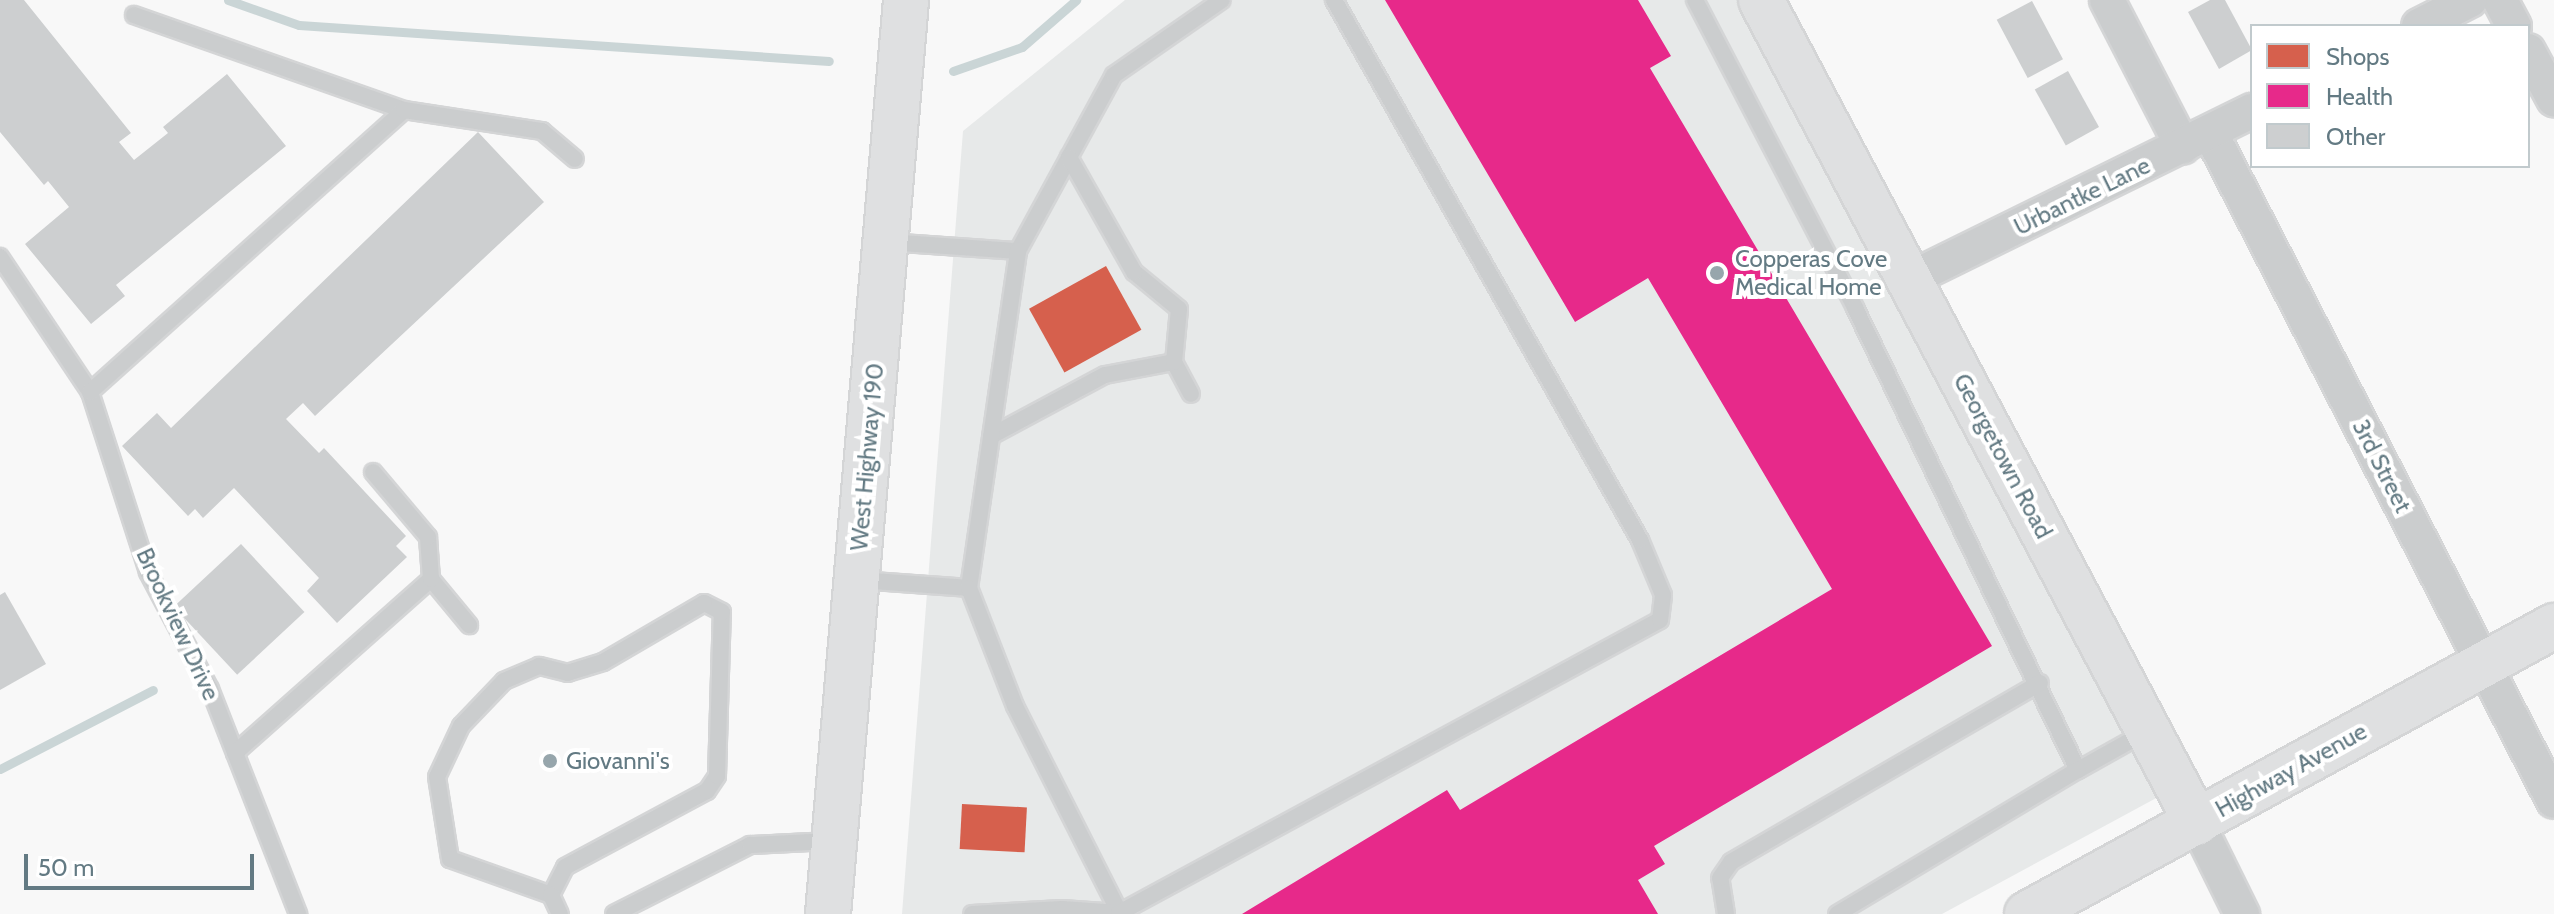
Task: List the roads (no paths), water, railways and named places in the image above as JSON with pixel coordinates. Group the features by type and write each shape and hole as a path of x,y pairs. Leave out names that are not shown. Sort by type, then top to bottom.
{"street":[{"name":"West Highway 190","path":"828,914 906,0"},
{"name":"Georgetown Road","path":"1761,0 2197,823 2242,914"},
{"name":"3rd Street","path":"2107,0 2197,140 2482,662 2554,801"},
{"path":"2423,24 2470,0"},
{"path":"2500,0 2513,24"},
{"path":"2530,55 2554,99"},
{"name":"Urbantke Lane","path":"1910,279 2250,112"},
{"name":"Highway Avenue","path":"2027,914 2197,823 2482,662 2554,626"}],"lane":[{"path":"1119,913 1015,706 969,588 1018,251 1114,75 1222,0"},
{"path":"972,914 1062,909 1119,913 1660,620 1663,595 1640,540 1334,0"},
{"path":"1695,0 2040,683 2078,770"},
{"path":"134,15 404,110 542,131 575,159"},
{"path":"90,392 404,110"},
{"path":"1069,157 1134,272 1179,309 1174,362 1191,394"},
{"path":"885,242 1018,251"},
{"name":"Brookview Drive","path":"0,257 90,392 148,572 210,689 298,914"},
{"path":"991,436 1105,375 1174,362"},
{"path":"373,472 428,537 431,579 469,625"},
{"path":"235,753 431,579"},
{"path":"857,580 969,588"},
{"path":"551,895 565,867 707,791 717,776 722,612 704,603 603,662 568,673 539,666 504,681 461,726 437,777 450,859 551,895 560,914"},
{"path":"1726,914 1720,878 1731,862 2040,683"},
{"path":"1837,914 2147,731"},
{"path":"614,914 750,845 835,841"}],"waterway":[{"path":"228,0 299,25 829,61"},
{"path":"953,71 1022,47 1076,0"},
{"path":"0,769 153,690"}],"place":[{"name":"Copperas Cove Medical Home","path":"1717,273"},
{"name":"Giovanni's","path":"550,761"}]}
